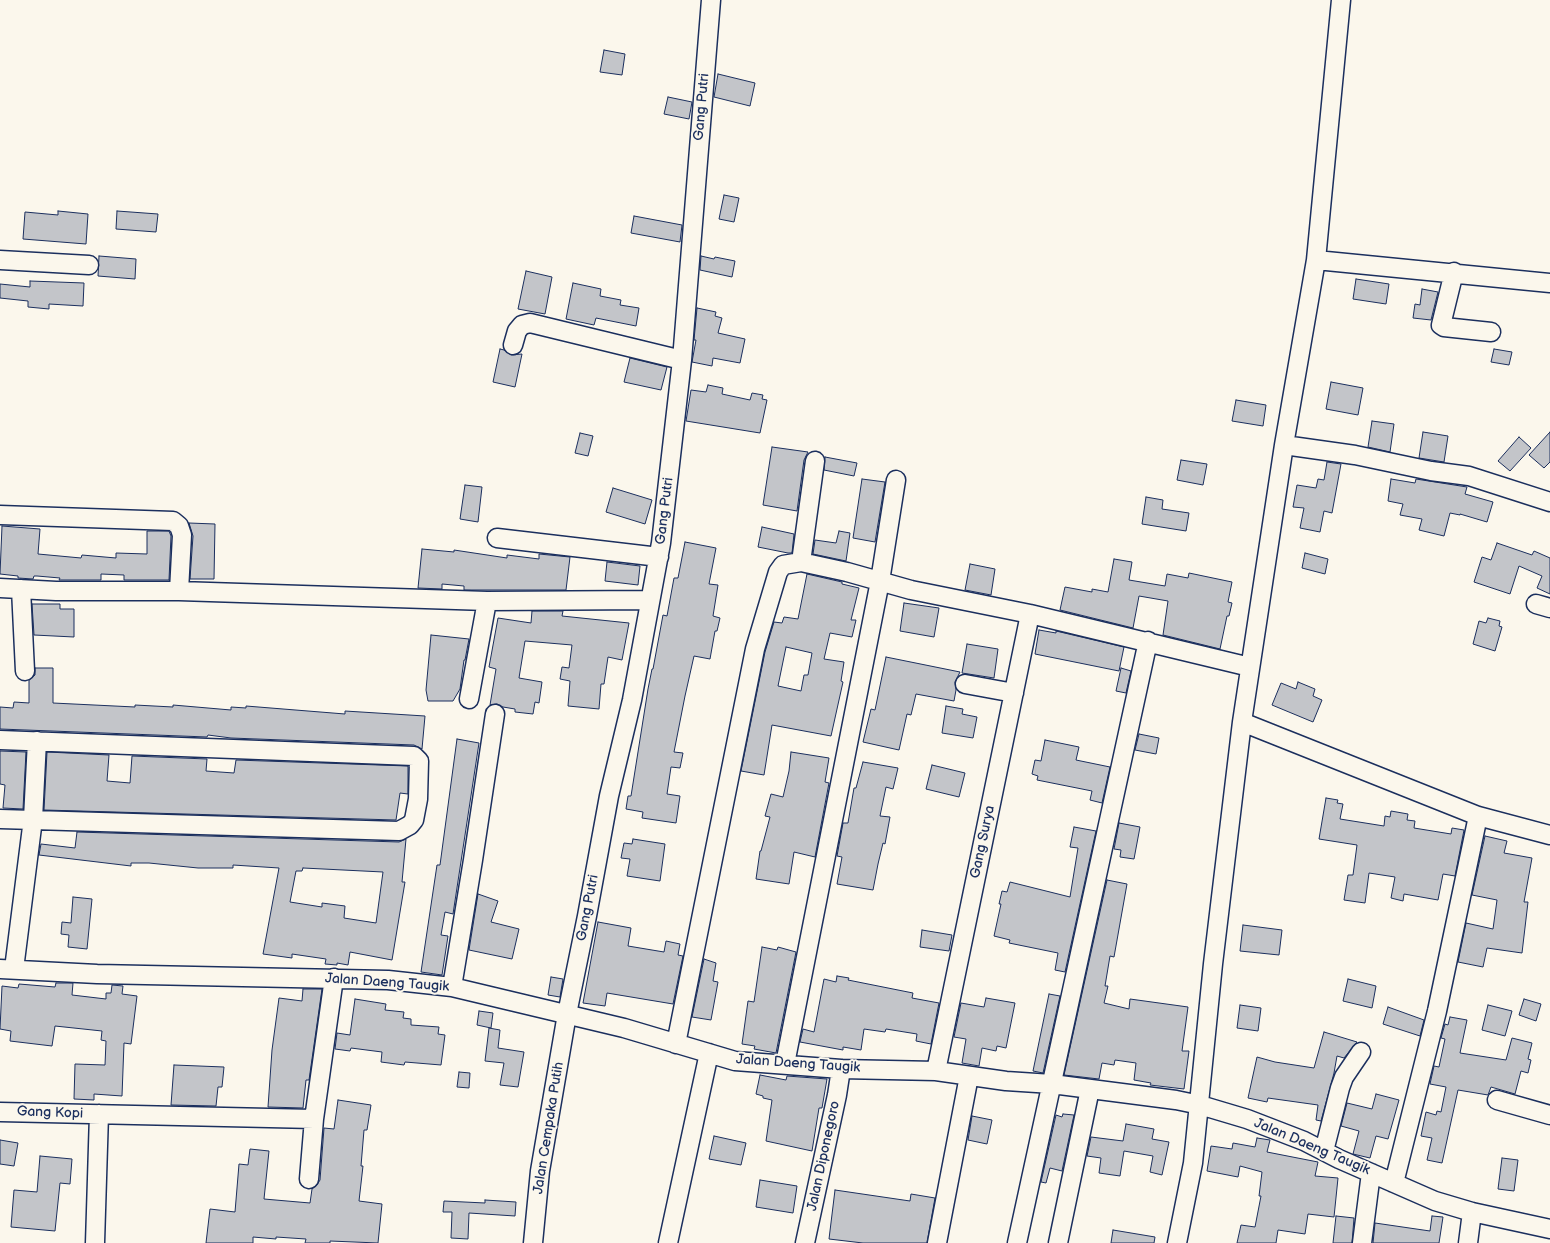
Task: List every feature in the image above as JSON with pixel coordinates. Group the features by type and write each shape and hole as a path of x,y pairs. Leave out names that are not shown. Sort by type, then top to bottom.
{"street":[{"name":"Gang Putri","path":"567,1014 609,796 632,700 659,556 682,360 711,0"},
{"path":"1177,1243 1193,1164 1213,964 1242,722 1284,445 1316,260 1341,0"},
{"path":"0,260 89,265"},
{"path":"1316,260 1454,272 1550,283"},
{"path":"1454,272 1441,325 1444,327 1491,332"},
{"path":"513,345 517,331 522,325 530,323 682,360"},
{"path":"1284,445 1338,452 1431,471 1469,476 1550,502"},
{"path":"801,562 815,461"},
{"path":"785,1064 880,581 896,480"},
{"path":"0,515 173,521 179,526 182,535 179,591"},
{"path":"496,538 659,556"},
{"path":"676,1044 755,650 778,572 783,565 801,562 847,572 911,590 1030,614 1250,667"},
{"path":"0,588 487,600 650,600"},
{"path":"21,589 25,672"},
{"path":"469,699 487,600"},
{"name":"Gang Surya","path":"936,1070 1030,614"},
{"path":"1017,1243 1148,641"},
{"path":"965,684 1014,693"},
{"path":"452,986 495,714"},
{"path":"1242,722 1478,816 1550,836"},
{"path":"0,740 414,756 419,761 418,799 414,820 410,825 400,830 0,819"},
{"path":"7,969 33,819 37,741"},
{"path":"1394,1183 1437,1010 1478,816"},
{"name":"Jalan Daeng Taugik","path":"7,969 97,974 388,980 452,986 624,1028 734,1061 841,1069 936,1070 1006,1081 1052,1084 1200,1105 1304,1141 1434,1201 1472,1212 1550,1229"},
{"path":"309,1179 314,1119 334,978"},
{"name":"Jalan Cempaka Putih","path":"533,1243 540,1171 567,1014"},
{"path":"1324,1151 1340,1088 1344,1077 1360,1052"},
{"path":"668,1243 709,1053"},
{"name":"Jalan Diponegoro","path":"805,1243 841,1069"},
{"path":"937,1243 969,1076"},
{"path":"1058,1243 1090,1089"},
{"path":"1496,1100 1550,1115"},
{"name":"Gang Kopi","path":"0,1112 314,1119"},
{"path":"95,1243 99,1114"},
{"path":"1362,1243 1371,1173"},
{"path":"1468,1243 1472,1212"}],"building":[{"path":"604,50 625,54 622,75 600,72"},
{"path":"718,74 755,83 750,106 714,97"},
{"path":"668,97 692,102 689,119 664,114"},
{"path":"724,195 739,198 734,222 719,219"},
{"path":"58,211 88,214 86,244 23,239 25,212 58,215"},
{"path":"117,211 158,214 156,232 116,229"},
{"path":"634,216 682,225 680,242 631,233"},
{"path":"99,256 136,259 135,279 98,276"},
{"path":"701,256 735,261 732,277 700,270"},
{"path":"526,271 552,277 545,314 518,309"},
{"path":"1356,279 1389,284 1386,304 1353,299"},
{"path":"30,281 84,283 83,306 49,304 49,309 28,307 28,301 0,298 0,284 30,287"},
{"path":"573,283 601,289 600,296 621,300 620,305 639,308 636,326 596,318 594,325 566,319"},
{"path":"1422,289 1438,292 1431,320 1413,318 1415,304 1420,305"},
{"path":"697,308 716,312 715,316 722,318 718,333 745,339 740,363 713,358 712,366 692,362 696,340 694,340"},
{"path":"500,349 511,355 522,354 515,387 493,382"},
{"path":"1494,349 1512,352 1509,365 1491,362"},
{"path":"630,358 667,367 661,390 624,382"},
{"path":"1331,382 1363,388 1358,415 1326,409"},
{"path":"708,385 723,388 722,394 750,400 752,393 763,395 762,399 767,400 760,433 686,421 691,390 706,392"},
{"path":"1236,400 1266,405 1263,426 1232,421"},
{"path":"1372,421 1394,424 1390,452 1368,447"},
{"path":"1423,432 1448,436 1444,462 1419,458"},
{"path":"1550,432 1550,462 1544,468 1529,455"},
{"path":"580,433 593,436 588,456 575,453"},
{"path":"1519,437 1531,448 1510,471 1498,461"},
{"path":"772,447 808,452 804,460 797,511 763,505"},
{"path":"825,457 857,463 854,476 824,470"},
{"path":"1181,460 1207,464 1203,485 1177,480"},
{"path":"1327,462 1341,464 1332,513 1324,511 1320,532 1300,528 1304,508 1293,507 1297,485 1316,488 1318,479 1324,480"},
{"path":"862,479 885,482 875,542 853,538"},
{"path":"1391,479 1415,483 1416,479 1467,487 1465,494 1493,502 1487,522 1450,513 1444,536 1419,530 1422,519 1400,515 1403,504 1388,501"},
{"path":"465,485 482,487 478,522 460,519"},
{"path":"613,488 652,500 645,524 606,512"},
{"path":"1146,497 1163,500 1162,509 1189,513 1186,531 1142,524"},
{"path":"189,523 215,524 214,579 190,579 193,536"},
{"path":"2,526 40,529 38,554 81,558 82,555 116,558 116,553 147,554 147,531 169,531 171,536 169,580 124,580 124,575 101,574 101,580 59,580 60,578 34,576 33,579 18,578 18,576 0,574"},
{"path":"762,527 794,534 792,553 758,547"},
{"path":"839,531 850,533 846,561 813,554 815,540 836,543"},
{"path":"685,542 716,548 709,584 718,585 713,616 720,618 717,631 715,631 710,659 694,656 685,696 674,752 683,753 680,768 671,767 667,794 680,796 676,823 642,818 643,812 626,809 628,796 631,796 648,689 663,615 667,616 674,578 678,578"},
{"path":"1497,543 1532,555 1534,551 1550,558 1550,594 1537,588 1542,576 1519,566 1510,594 1474,582 1482,557 1491,560"},
{"path":"422,549 454,552 454,550 507,558 507,555 539,559 539,554 570,557 566,590 464,590 464,586 442,584 442,589 418,588"},
{"path":"1305,553 1328,559 1325,574 1302,568"},
{"path":"1114,559 1132,562 1129,580 1165,586 1167,574 1188,578 1189,573 1232,582 1228,602 1232,603 1229,616 1227,616 1220,649 1163,635 1168,601 1139,596 1133,628 1060,610 1065,587 1092,592 1092,589 1108,592"},
{"path":"607,562 640,566 638,585 605,581"},
{"path":"970,564 995,569 991,595 965,590"},
{"path":"807,574 859,588 851,620 856,620 852,637 830,633 824,659 844,662 841,681 843,682 831,736 772,725 764,775 741,771 765,652 774,622 782,623 784,617 798,619","holes":["786,647 812,653 808,675 804,675 801,691 778,686"]},
{"path":"904,603 939,608 934,637 900,631"},
{"path":"32,604 60,604 60,609 74,609 74,637 34,635"},
{"path":"532,611 563,611 562,616 629,623 622,660 608,657 604,684 601,684 599,709 568,706 570,681 560,679 562,667 569,668 572,645 525,641 519,678 542,682 539,703 535,702 533,714 515,712 515,709 497,704 490,705 496,669 489,667 498,618 531,623"},
{"path":"1488,618 1500,621 1499,626 1502,627 1495,651 1473,644 1479,621 1486,623"},
{"path":"1039,630 1056,633 1056,631 1124,647 1119,671 1035,654"},
{"path":"431,635 469,639 460,689 453,701 428,701 426,690"},
{"path":"967,644 998,649 994,678 962,673"},
{"path":"886,657 960,672 955,682 954,701 916,694 911,715 907,714 899,750 863,742 871,709 875,710"},
{"path":"35,668 53,668 53,703 135,707 135,705 173,707 173,705 231,710 231,707 246,708 246,706 345,714 345,711 425,716 422,749 414,745 231,738 208,735 207,737 0,729 0,707 13,708 14,702 29,703 29,680 35,675"},
{"path":"1121,668 1131,671 1126,693 1116,691"},
{"path":"1298,682 1315,689 1313,696 1322,700 1313,722 1272,705 1281,683 1296,689"},
{"path":"946,706 963,709 962,714 977,717 973,738 942,733"},
{"path":"1139,734 1159,738 1156,754 1135,750"},
{"path":"457,739 479,743 453,914 445,912 441,935 448,936 442,975 421,972 437,865 440,865"},
{"path":"1045,740 1079,747 1076,760 1110,767 1102,803 1090,800 1092,791 1037,780 1038,776 1032,774 1035,760 1041,761"},
{"path":"0,751 26,752 23,809 3,808 5,785 0,784"},
{"path":"47,752 109,755 107,781 130,783 132,756 207,759 206,771 234,773 236,760 408,766 408,794 400,793 396,820 44,810"},
{"path":"791,752 829,758 825,782 829,783 815,857 794,852 789,884 756,879 760,851 770,817 765,816 771,794 783,797"},
{"path":"863,762 898,768 893,789 886,787 880,816 890,817 873,890 837,884 842,857 837,856 843,823 848,823 854,788 856,788"},
{"path":"932,765 965,773 959,797 926,789"},
{"path":"1326,798 1338,800 1337,803 1343,804 1340,819 1384,826 1385,816 1390,817 1391,811 1408,814 1407,820 1415,821 1414,828 1451,834 1452,828 1464,830 1455,876 1443,874 1438,900 1404,894 1403,901 1391,898 1395,877 1369,873 1365,903 1344,900 1348,875 1353,875 1357,845 1319,839"},
{"path":"1119,823 1140,827 1134,859 1120,857 1121,850 1114,849"},
{"path":"1074,827 1096,831 1065,972 1055,970 1058,953 1009,943 1010,940 994,936 1002,891 1007,892 1010,882 1070,897 1078,848 1070,847"},
{"path":"77,832 399,842 406,839 402,882 405,882 392,960 350,952 348,965 337,963 337,965 325,964 326,959 292,954 292,958 263,954 279,868 233,865 233,868 198,868 149,863 131,863 131,866 39,855 41,844 75,848","holes":["303,868 383,872 376,923 344,918 345,906 322,903 322,907 290,902 296,871 302,871"]},
{"path":"1485,836 1507,841 1504,853 1532,858 1524,902 1528,902 1522,953 1487,948 1483,967 1458,962 1466,923 1493,929 1497,900 1472,895"},
{"path":"633,839 665,844 660,881 627,876 630,859 621,858 624,843 632,844"},
{"path":"1107,880 1127,884 1114,957 1110,956 1105,986 1108,986 1104,1003 1129,1009 1130,999 1188,1007 1182,1051 1189,1051 1184,1089 1150,1085 1151,1083 1134,1080 1136,1063 1115,1060 1114,1065 1102,1063 1099,1079 1064,1075"},
{"path":"478,894 498,901 491,922 519,929 512,959 469,950"},
{"path":"73,897 92,899 87,949 68,947 69,935 61,934 62,922 71,923"},
{"path":"598,922 631,928 628,946 664,952 666,941 680,944 678,955 683,956 673,1004 607,993 605,1006 583,1003"},
{"path":"1243,925 1282,930 1279,955 1240,951"},
{"path":"922,930 952,935 949,951 920,947"},
{"path":"762,947 777,950 778,947 796,952 776,1053 754,1049 755,1046 742,1044 748,1001 754,1002"},
{"path":"704,959 716,963 713,981 718,982 711,1020 692,1017"},
{"path":"837,976 849,978 848,980 913,993 912,998 939,1003 931,1044 916,1041 917,1034 886,1029 885,1032 864,1029 861,1050 843,1047 843,1050 800,1042 803,1029 814,1032 824,979 836,982"},
{"path":"551,977 563,979 560,997 548,995"},
{"path":"1348,979 1376,986 1372,1008 1343,1001"},
{"path":"56,983 73,983 72,995 106,999 106,993 111,993 112,985 123,986 122,994 137,996 131,1044 124,1043 122,1096 94,1094 94,1100 74,1099 75,1064 105,1065 106,1041 101,1040 102,1031 55,1026 52,1046 10,1041 11,1031 0,1029 2,986 18,988 19,984 55,987"},
{"path":"303,989 322,989 309,1080 306,1080 303,1108 268,1107 272,1050 279,998 302,1001"},
{"path":"1049,994 1060,996 1043,1073 1033,1071"},
{"path":"986,998 1015,1003 1006,1048 997,1046 996,1051 982,1048 979,1066 962,1063 966,1039 954,1037 961,1003 984,1007"},
{"path":"355,999 386,1004 385,1010 404,1012 403,1018 411,1019 411,1025 439,1027 438,1034 445,1035 441,1065 405,1062 404,1065 381,1062 382,1052 351,1048 350,1051 335,1049 337,1033 350,1035"},
{"path":"1524,999 1541,1004 1536,1021 1519,1015"},
{"path":"1240,1005 1261,1008 1258,1031 1237,1028"},
{"path":"1488,1005 1512,1011 1505,1036 1482,1030"},
{"path":"1388,1007 1424,1020 1420,1036 1383,1024"},
{"path":"479,1011 493,1013 491,1028 477,1025"},
{"path":"1450,1017 1467,1020 1460,1053 1506,1060 1512,1038 1532,1043 1528,1059 1531,1060 1528,1073 1521,1071 1515,1094 1491,1087 1488,1095 1458,1090 1442,1163 1427,1160 1432,1138 1421,1136 1426,1112 1436,1115 1437,1111 1441,1112 1446,1087 1430,1084 1434,1066 1439,1067 1445,1039 1441,1038 1445,1024 1448,1025"},
{"path":"489,1028 500,1030 498,1048 524,1052 518,1087 500,1085 504,1063 485,1061"},
{"path":"1324,1032 1357,1042 1344,1058 1337,1056 1321,1121 1316,1120 1318,1105 1268,1098 1267,1102 1248,1098 1257,1057 1314,1068"},
{"path":"174,1065 224,1067 222,1087 218,1087 216,1106 171,1105"},
{"path":"459,1072 470,1073 469,1088 457,1087"},
{"path":"760,1075 786,1080 787,1076 827,1079 822,1108 819,1108 812,1151 766,1141 772,1100 756,1094"},
{"path":"1376,1094 1399,1100 1388,1139 1376,1136 1370,1158 1353,1154 1359,1131 1341,1126 1347,1103 1372,1109"},
{"path":"338,1100 371,1105 367,1130 364,1130 361,1166 363,1166 359,1201 382,1204 378,1243 330,1241 330,1243 305,1243 306,1239 253,1237 253,1243 206,1243 210,1209 235,1212 239,1164 248,1165 250,1149 269,1151 264,1199 310,1203 312,1189 320,1180 324,1128 334,1129"},
{"path":"1063,1114 1074,1115 1062,1171 1050,1168 1046,1183 1041,1182 1056,1115 1062,1117"},
{"path":"972,1116 992,1120 987,1144 968,1140"},
{"path":"1126,1124 1154,1129 1152,1139 1169,1142 1162,1175 1150,1172 1153,1156 1124,1151 1120,1176 1099,1173 1101,1158 1087,1156 1091,1137 1123,1141"},
{"path":"714,1136 746,1143 741,1165 709,1159"},
{"path":"1257,1138 1270,1140 1267,1152 1318,1162 1315,1176 1338,1178 1334,1217 1308,1214 1305,1234 1278,1230 1276,1243 1237,1243 1241,1225 1255,1227 1261,1196 1259,1196 1262,1172 1240,1166 1238,1177 1207,1171 1211,1146 1232,1149 1233,1143 1255,1147"},
{"path":"0,1140 18,1143 14,1166 0,1164"},
{"path":"40,1156 72,1159 70,1184 60,1183 55,1231 11,1227 14,1190 37,1192"},
{"path":"1502,1158 1518,1160 1514,1191 1498,1189"},
{"path":"760,1180 797,1186 793,1213 756,1207"},
{"path":"835,1190 910,1201 911,1194 935,1198 927,1243 863,1243 829,1239"},
{"path":"485,1200 516,1202 515,1216 469,1213 468,1239 451,1238 452,1212 443,1212 444,1201 485,1203"},
{"path":"1336,1216 1354,1218 1352,1243 1333,1243"},
{"path":"1432,1216 1443,1217 1439,1243 1373,1243 1375,1223 1430,1231"},
{"path":"1113,1230 1155,1237 1154,1243 1111,1243"}]}
